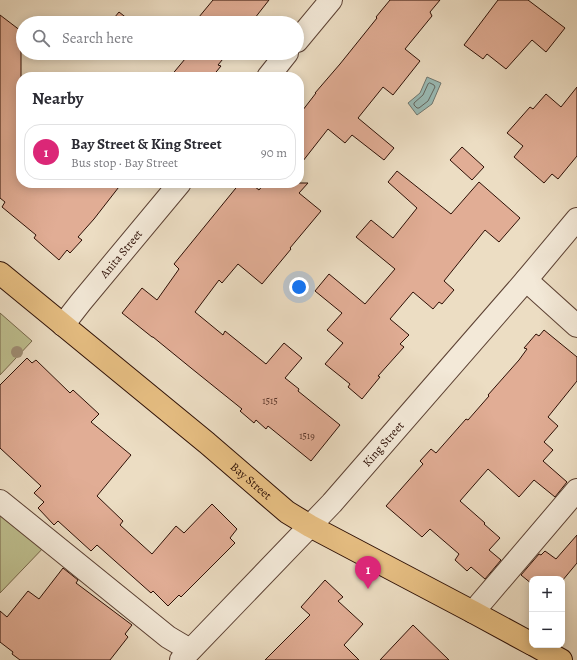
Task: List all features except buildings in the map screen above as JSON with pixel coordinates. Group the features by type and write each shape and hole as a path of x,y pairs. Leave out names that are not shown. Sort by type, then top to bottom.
{"main road":[{"name":"Bay Street","path":"0,273 189,428 287,512 310,526 529,642"},
{"name":"Bay Street","path":"540,648 561,660"}],"street":[{"path":"304,33 331,0"},
{"path":"272,72 281,60"},
{"name":"Anita Street","path":"63,325 176,188"},
{"name":"King Street","path":"185,655 332,503 526,280 577,219"},
{"path":"526,280 577,326"},
{"path":"473,612 577,490"},
{"path":"0,501 168,637 185,655"}],"green space":[{"path":"0,313 32,341 0,375"},
{"path":"0,493 47,544 0,593"}],"water":[{"path":"427,77 441,83 432,104 417,115 408,103 420,93"}],"place":[{"name":"Bay Street & King Street","path":"368,589"}]}
